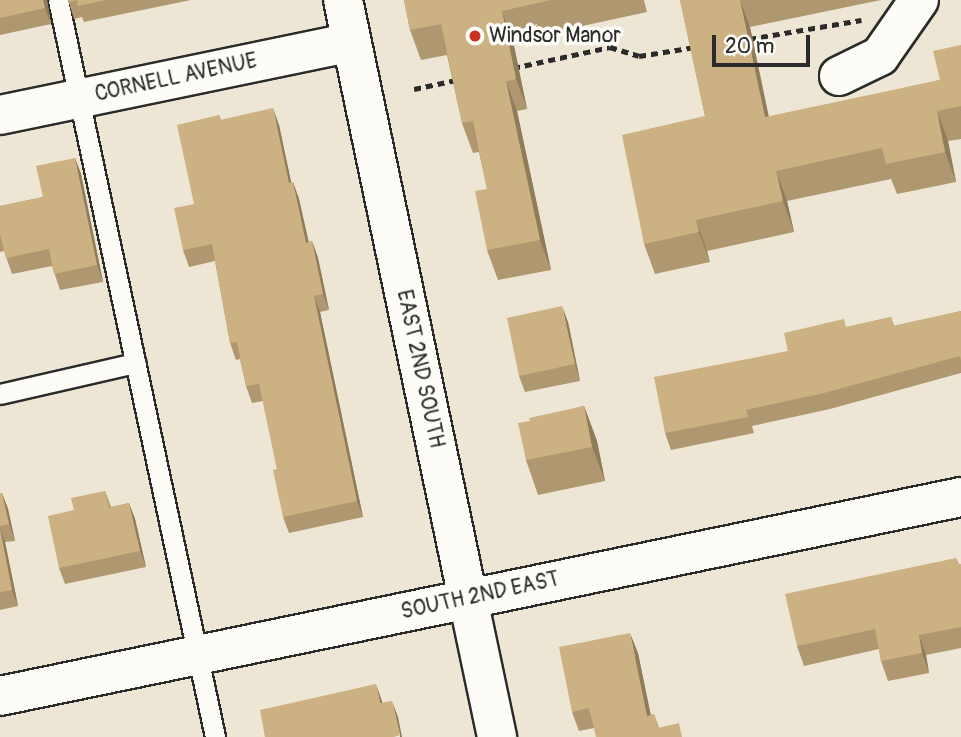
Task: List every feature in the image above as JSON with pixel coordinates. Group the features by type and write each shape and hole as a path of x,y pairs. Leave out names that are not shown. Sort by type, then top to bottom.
{"street":[{"name":"EAST 2ND SOUTH","path":"343,0 498,737"},
{"path":"839,76 880,56 919,0"},
{"name":"CORNELL AVENUE","path":"0,115 352,42"},
{"name":"SOUTH 2ND EAST","path":"0,696 961,497"}],"lane":[{"path":"58,0 215,737"},
{"path":"0,394 135,363"}],"path":[{"path":"744,39 872,18"},
{"path":"508,69 610,47 639,56 704,46"},
{"path":"414,89 468,77"}],"building":[{"path":"0,0 43,0 45,8 0,18"},
{"path":"77,0 106,0 78,6"},
{"path":"404,0 551,0 502,11 516,79 506,81 540,240 487,250 475,191 487,189 473,121 462,123 441,24 410,30"},
{"path":"680,0 740,0 765,117 940,80 933,51 961,45 961,106 937,111 945,152 886,164 882,148 776,171 783,201 696,220 699,232 644,244 622,135 705,116"},
{"path":"273,108 289,183 293,182 306,243 312,241 323,294 314,296 357,501 283,517 273,470 277,469 259,384 246,386 237,342 230,343 212,244 183,250 174,208 194,204 177,125 219,115 220,120"},
{"path":"75,158 97,265 54,274 49,249 6,258 0,234 0,206 43,197 36,166"},
{"path":"562,306 575,364 519,376 507,318"},
{"path":"961,311 961,361 960,356 824,393 746,410 748,417 665,433 654,377 788,351 784,333 844,319 846,327 891,317 893,326"},
{"path":"584,406 592,447 526,460 518,423"},
{"path":"105,491 109,508 129,503 140,551 59,568 48,516 74,510 71,498"},
{"path":"0,493 9,524 0,526"},
{"path":"0,529 12,590 0,592"},
{"path":"956,558 958,564 961,564 961,627 919,635 922,653 881,661 875,629 797,646 785,594"},
{"path":"630,633 647,716 654,714 658,728 679,723 682,737 596,737 589,708 572,712 559,647"},
{"path":"376,684 380,703 392,701 400,735 265,737 260,710"}],"place":[{"name":"Windsor Manor","path":"475,36"}]}
